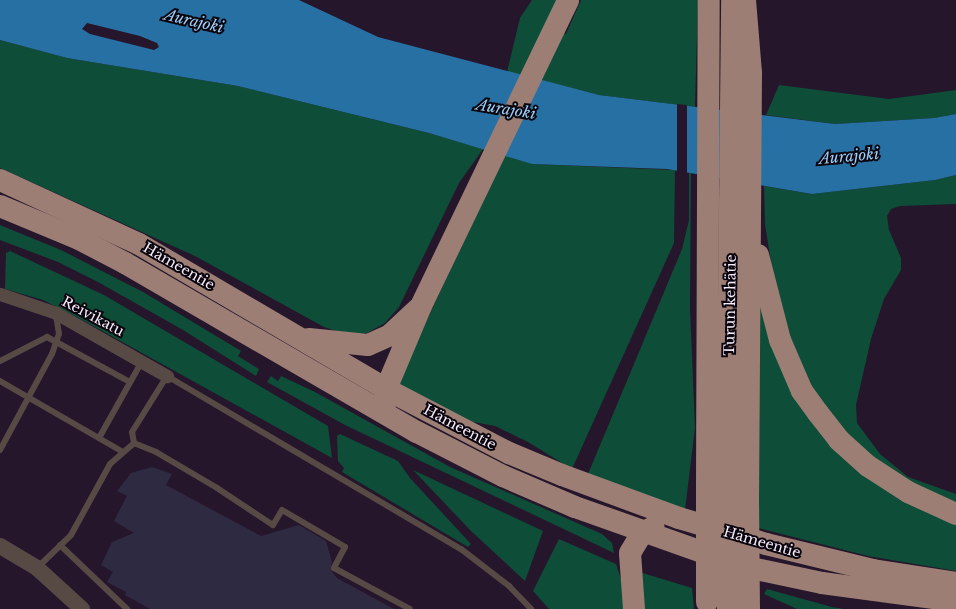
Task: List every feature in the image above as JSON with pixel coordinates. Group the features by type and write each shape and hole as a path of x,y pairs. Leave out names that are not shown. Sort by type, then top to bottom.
{"highway":[{"path":"386,414 386,389 421,306 568,0"},
{"name":"Turun kehätie","path":"709,0 709,223 717,488 724,607"},
{"name":"Turun kehätie","path":"717,488 730,223 741,73 732,0"},
{"path":"724,607 748,497 748,324 752,223 741,73 745,0"},
{"name":"Hämeentie","path":"0,180 139,244 386,389 516,456 679,518 813,556 873,570 956,583"},
{"name":"Hämeentie","path":"0,206 79,239 125,263 386,414 503,476 642,532 742,566 822,583 930,603 956,601"},
{"path":"752,223 780,340 802,391 840,440 868,466 908,492 956,514"},
{"path":"302,339 368,345 390,335 421,306"},
{"path":"634,609 630,563 642,532 679,518"}],"street":[{"name":"Reivikatu","path":"0,294 56,313 167,376"},
{"path":"0,546 37,568 82,609"}],"lane":[{"path":"0,450 29,397 56,341 56,313"},
{"path":"0,361 48,336 130,382"},
{"path":"99,438 142,361"},
{"path":"134,443 132,432 167,376 461,549 509,586 531,609"},
{"path":"0,381 121,451"},
{"path":"37,568 71,534 110,464 121,451 134,443"},
{"path":"134,443 156,452 211,484 273,525 282,510 339,543 345,547 334,568 410,609"},
{"path":"60,545 127,609"}],"green space":[{"path":"532,0 559,0 562,32 566,34 581,0 698,0 695,107 599,95 507,72 520,18"},
{"path":"0,40 67,58 238,86 429,133 483,149 459,183 399,307 385,323 367,333 349,335 324,327 195,256 0,168"},
{"path":"779,85 889,99 956,90 956,114 934,118 835,124 766,115"},
{"path":"505,155 532,164 675,170 674,243 572,469 528,442 495,426 468,421 397,383"},
{"path":"689,173 691,173 690,308 695,428 685,510 588,474 682,249 689,220"},
{"path":"956,175 956,204 900,206 891,209 887,216 889,230 901,258 901,270 884,299 871,339 856,405 857,423 880,454 908,477 956,494 956,507 905,484 844,432 805,380 778,307 765,224 764,186 812,194 935,180"},
{"path":"0,225 61,250 143,292 241,351 238,356 259,369 256,376 183,330 98,282 58,262 0,240"},
{"path":"10,251 104,295 328,426 332,458 77,317 43,300 5,289 6,253"},
{"path":"763,305 804,407 956,522 956,571 868,556 758,528 755,306"},
{"path":"271,376 278,381 281,376 315,392 450,467 602,534 612,543 614,553 345,425 267,382"},
{"path":"340,434 398,461 410,478 471,544 468,547 342,472 344,468 338,461 337,436"},
{"path":"413,470 543,531 525,581 471,531"},
{"path":"559,539 616,564 622,582 625,609 549,609 533,591"},
{"path":"636,571 692,588 694,609 641,609"},
{"path":"767,589 844,609 797,609 764,594"}],"water":[{"name":"Aurajoki","path":"0,0 299,0 378,37 599,95 835,124 934,118 956,114 956,175 935,180 812,194 667,169 532,164 429,133 238,86 67,58 0,40","holes":["87,23 140,36 157,43 159,47 154,50 90,34 82,29"]}],"pier":[{"path":"677,104 687,105 687,175 677,173"}],"building":[{"path":"152,467 172,474 166,485 261,536 299,525 326,541 332,562 330,569 337,578 394,609 150,609 125,595 126,592 107,582 113,572 101,565 112,542 134,533 114,521 127,496 117,491 131,473"}]}
